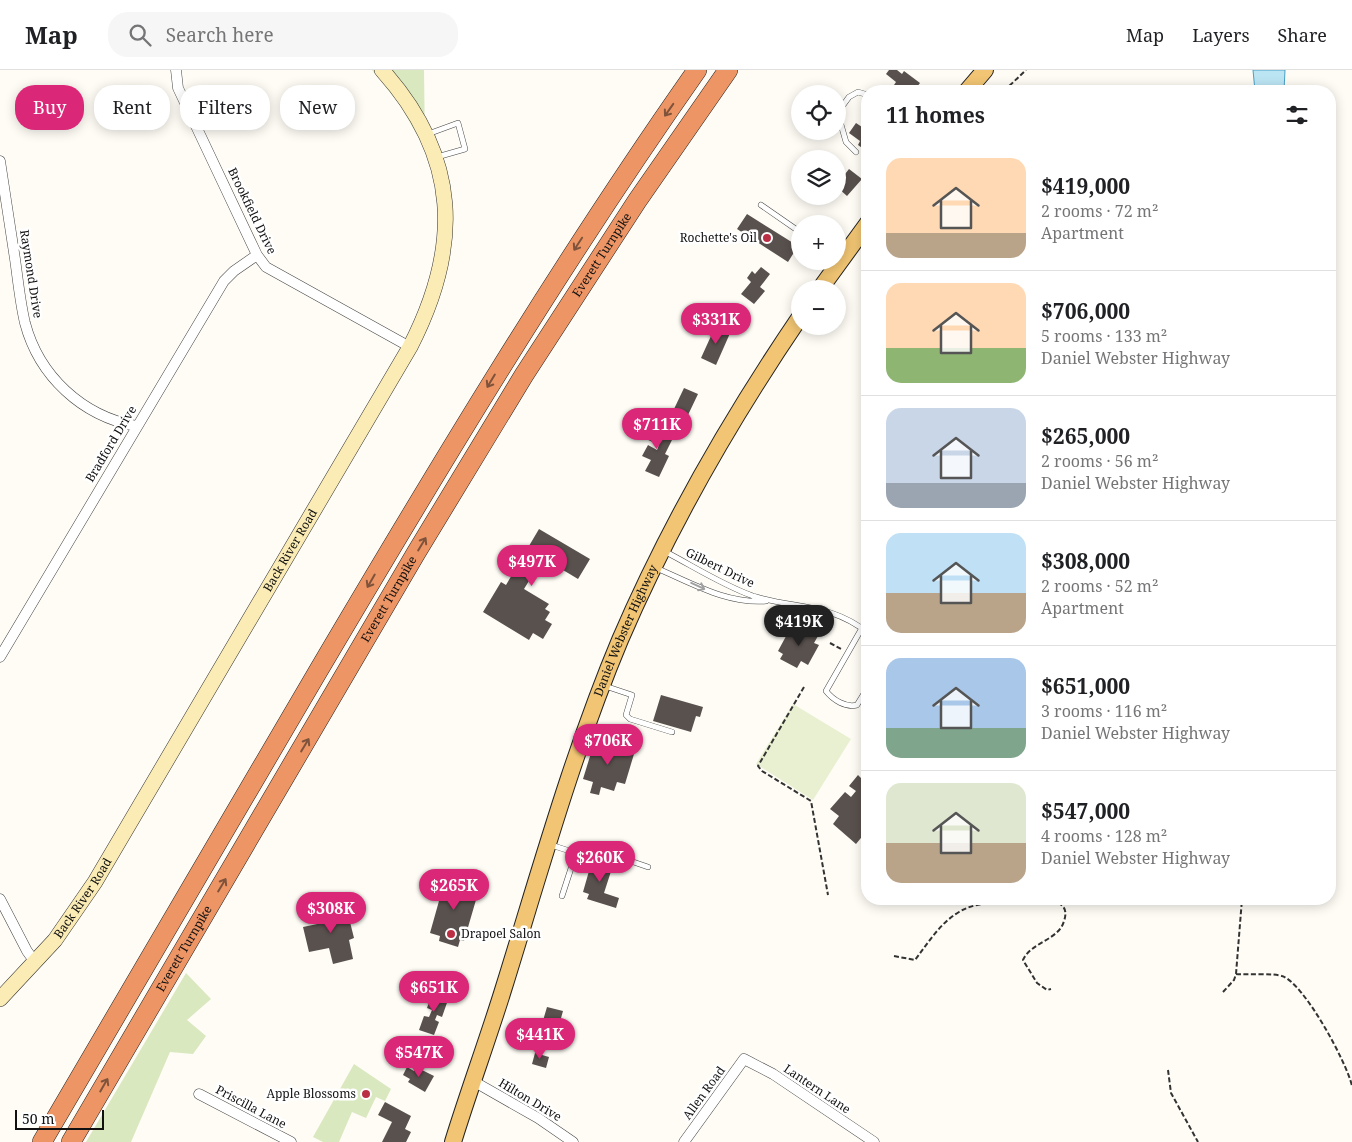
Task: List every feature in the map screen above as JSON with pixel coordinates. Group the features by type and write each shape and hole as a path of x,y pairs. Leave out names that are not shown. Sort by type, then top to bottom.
{"highway":[{"name":"Everett Turnpike","path":"42,1142 384,559 506,356 619,181 697,70"},
{"name":"Everett Turnpike","path":"71,1142 416,553 524,375 637,201 728,70"}],"main road":[{"path":"972,85 985,70"},
{"path":"846,250 861,231"},
{"name":"Daniel Webster Highway","path":"453,1142 548,844 602,685 662,550 720,440 748,393 791,330"}],"street":[{"name":"Brookfield Drive","path":"176,70 178,88 257,255 270,271 410,347"},
{"name":"Back River Road","path":"0,999 65,927 95,882 410,347 429,305 442,257 444,202 436,157 428,134 413,108 382,70"},
{"name":"Raymond Drive","path":"0,161 3,205 26,324 42,362 58,384 90,410 115,422 136,426"},
{"name":"Bradford Drive","path":"0,657 224,281 234,271 257,255"},
{"path":"0,899 27,952 35,962"},
{"name":"Allen Road","path":"684,1142 744,1059"},
{"name":"Lantern Lane","path":"744,1059 773,1074 874,1142"},
{"name":"Hilton Drive","path":"473,1081 538,1118 573,1142"},
{"name":"Priscilla Lane","path":"199,1094 291,1142"}],"lane":[{"path":"846,101 849,97 858,92 861,93"},
{"path":"428,134 458,123 465,149 436,157"},
{"path":"845,140 856,152"},
{"path":"761,205 791,226"},
{"name":"Gilbert Drive","path":"662,550 735,588 772,601"},
{"name":"Gilbert Drive","path":"654,567 703,589 733,599 753,602 772,601 821,608 836,613 861,627"},
{"path":"861,630 826,691 831,697 850,707 857,705 861,698"},
{"path":"602,685 632,695 626,715 630,719 672,732"},
{"path":"548,844 576,853"},
{"path":"562,896 576,853 587,846 648,867"}],"path":[{"path":"1010,85 1026,70"},
{"path":"830,642 842,650"},
{"path":"804,687 758,766 762,772 810,801 828,896"},
{"path":"894,956 915,960 938,930 951,918 975,905"},
{"path":"1051,989 1047,990 1040,987 1023,960 1029,952 1050,937 1064,921 1065,914 1060,905"},
{"path":"1223,992 1234,980 1236,974 1242,905"},
{"path":"1236,974 1280,975 1293,983 1320,1021 1344,1060 1352,1086"},
{"path":"1168,1070 1171,1093 1198,1142"}],"green space":[{"path":"372,70 424,70 425,149 400,105"},
{"path":"793,704 851,739 813,800 756,764"},
{"path":"186,973 211,999 187,1020 206,1036 193,1054 170,1052 131,1142 86,1142"},
{"path":"354,1064 391,1089 385,1101 376,1097 366,1118 352,1112 339,1142 323,1142 313,1137"}],"water":[{"path":"1253,70 1285,70 1284,85 1254,85"}],"building":[{"path":"889,70 897,70 902,74 904,71 920,83 918,85 894,85 896,82 886,74"},
{"path":"856,123 861,126 861,147 858,145 860,141 849,133"},
{"path":"849,169 861,180 847,196 846,173"},
{"name":"Rochette's Oil","path":"747,214 791,242 791,257 788,262 737,229"},
{"path":"761,267 770,274 760,287 765,291 754,304 741,294 751,282 747,278 752,271 755,274"},
{"path":"716,325 731,331 716,365 701,358"},
{"path":"684,388 698,394 688,415 674,409"},
{"path":"651,425 674,436 665,454 669,456 659,477 645,471 651,460 642,456 648,445 657,450 659,445 644,438"},
{"path":"539,529 590,559 578,579 543,558 524,589 549,604 545,609 550,612 545,620 552,624 543,639 533,633 529,640 483,612 501,582 506,585"},
{"path":"800,626 818,636 814,643 819,645 808,665 801,661 797,668 780,659 783,654 778,651 791,627 797,631"},
{"path":"661,695 703,707 700,717 696,716 691,732 653,721"},
{"path":"617,738 626,741 623,751 634,754 625,784 617,782 614,791 601,787 599,795 590,793 593,782 583,779 595,740 615,746"},
{"path":"858,775 861,778 861,838 856,844 833,824 839,816 830,809 845,792 851,797 856,791 849,786"},
{"path":"593,857 614,862 604,893 619,898 616,908 587,899 589,894 583,892"},
{"path":"446,876 473,883 471,891 478,893 464,941 460,940 458,947 439,941 440,936 430,933"},
{"path":"340,902 344,919 349,918 354,938 349,940 353,959 333,964 329,948 309,952 303,927 322,923 318,907"},
{"path":"433,991 449,997 442,1017 437,1015 435,1020 439,1022 434,1035 419,1030 424,1016 429,1017 432,1010 427,1008"},
{"path":"547,1007 563,1011 556,1036 546,1033 548,1025 542,1024"},
{"path":"535,1053 549,1057 546,1068 532,1064"},
{"path":"407,1067 414,1071 416,1067 434,1076 425,1092 408,1082 410,1079 403,1075"},
{"path":"385,1102 411,1116 405,1129 411,1132 406,1142 382,1142 392,1122 378,1115"}],"place":[{"name":"Rochette's Oil","path":"767,238"},
{"name":"Drapoel Salon","path":"451,934"},
{"name":"Apple Blossoms","path":"366,1094"}]}
